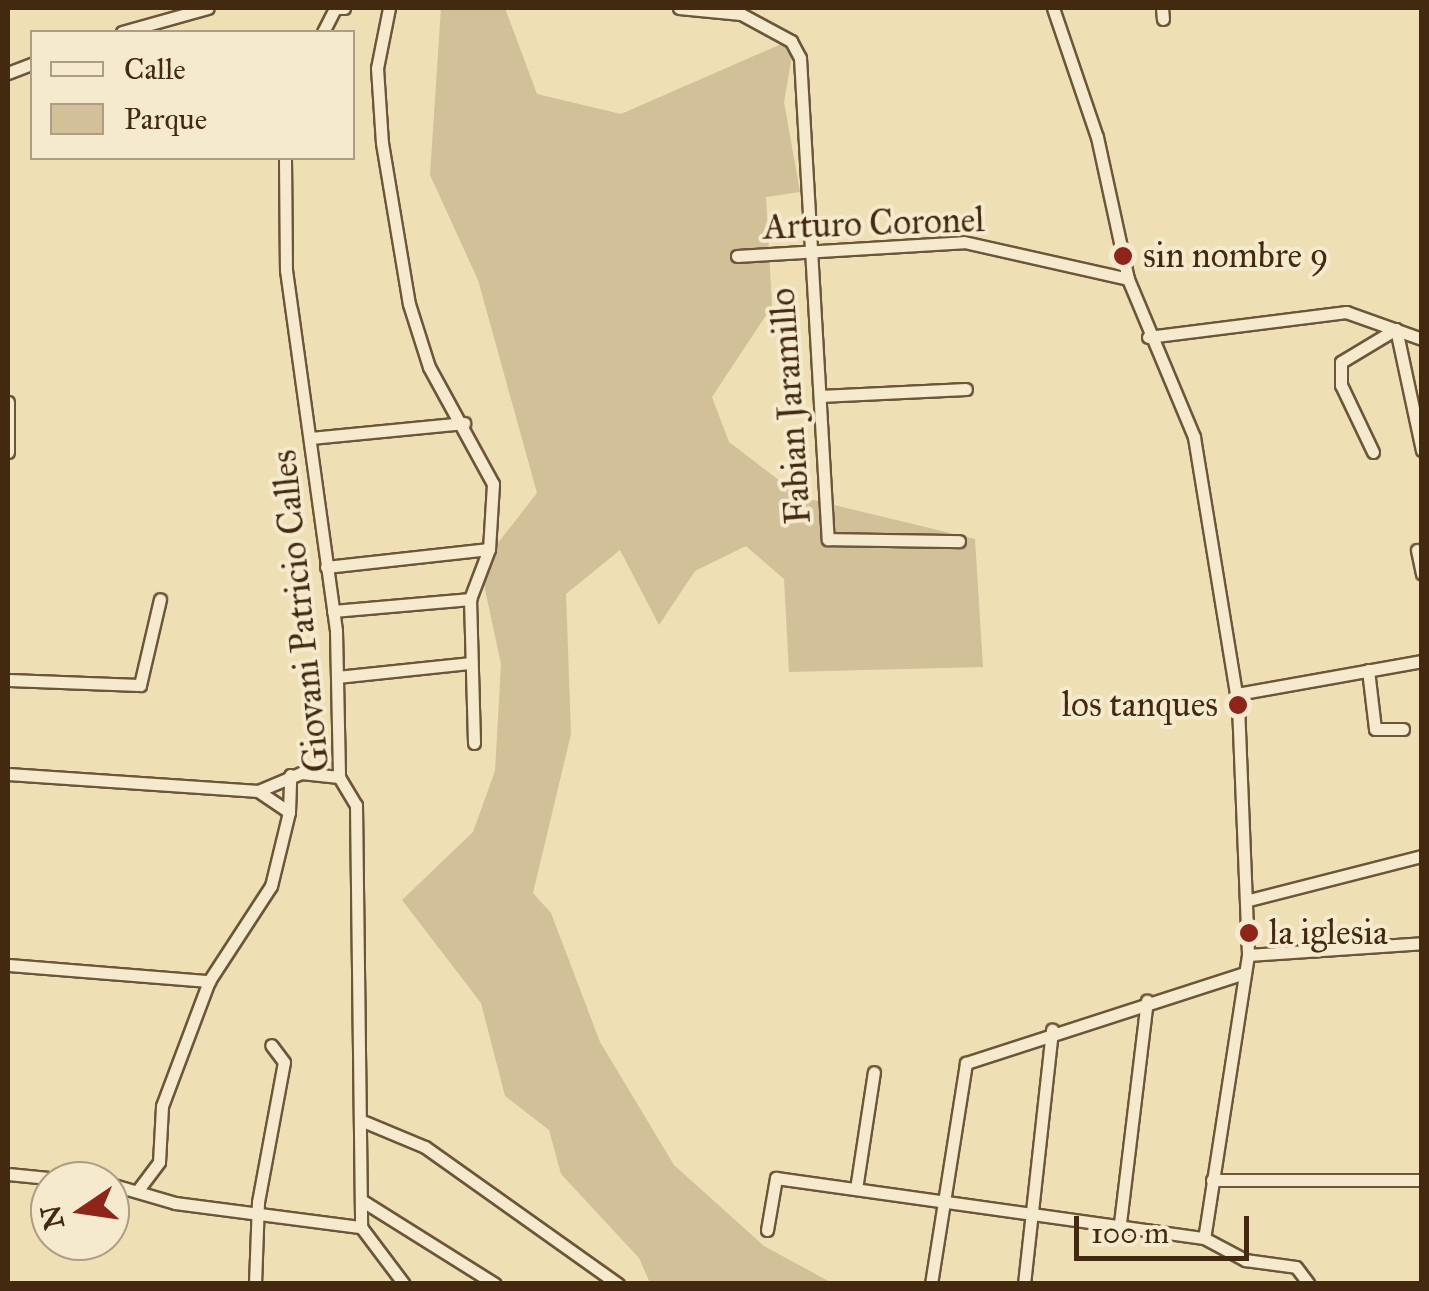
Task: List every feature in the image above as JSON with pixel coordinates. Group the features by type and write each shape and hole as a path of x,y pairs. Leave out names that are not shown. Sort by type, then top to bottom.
{"street":[{"path":"129,30 208,8"},
{"path":"333,8 344,8"},
{"path":"388,8 377,68 382,143 408,304 430,367 464,423 493,484 489,550 470,599 474,742"},
{"name":"Fabian Jaramillo","path":"680,8 742,14 791,42 800,58 808,256 828,540 959,541"},
{"path":"1054,8 1097,136 1128,279 1148,336 1194,438 1236,694 1249,900 1248,955 1204,1238"},
{"name":"Giovani Patricio Calles","path":"285,160 286,270 333,611 340,778 356,804 366,1122 361,1226"},
{"name":"Arturo Coronel","path":"737,256 808,256 964,242 1128,279"},
{"path":"1148,336 1346,312 1422,338"},
{"path":"1396,329 1422,450"},
{"path":"1373,452 1341,384 1341,362 1396,329"},
{"path":"820,396 966,389"},
{"path":"8,402 8,452"},
{"path":"311,438 464,423"},
{"path":"326,566 489,550"},
{"path":"1417,550 1422,572"},
{"path":"333,611 470,599"},
{"path":"8,680 140,685 160,600"},
{"path":"1236,694 1422,661"},
{"path":"338,676 471,663"},
{"path":"1368,670 1375,729 1403,729"},
{"path":"8,774 258,791 290,775 340,778"},
{"path":"138,1190 159,1162 162,1106 208,981 271,886 288,812 290,775"},
{"path":"258,791 288,812"},
{"path":"1249,900 1422,856"},
{"path":"1248,955 1422,944"},
{"path":"8,965 208,981"},
{"path":"931,1284 962,1072 974,1056 1244,973"},
{"path":"1120,1223 1147,1001"},
{"path":"1024,1284 1036,1213 1052,1030"},
{"path":"254,1284 259,1210 284,1062 271,1045"},
{"path":"856,1189 874,1072"},
{"path":"366,1122 425,1147 618,1284"},
{"path":"767,1230 774,1179 1120,1223 1204,1238 1245,1260 1296,1267 1309,1284"},
{"path":"1212,1180 1422,1180"},
{"path":"130,1188 361,1226 404,1284"},
{"path":"362,1200 495,1284"}],"green space":[{"path":"441,8 505,8 537,94 621,114 795,38 784,102 800,192 766,197 772,306 712,397 729,442 801,497 975,539 983,667 789,672 784,579 746,546 695,571 659,625 620,550 566,594 571,734 533,893 551,913 600,1042 674,1165 764,1246 832,1283 650,1283 639,1258 561,1174 549,1130 505,1096 481,1003 402,900 473,832 495,771 501,664 480,566 537,493 478,280 430,175"}],"place":[{"name":"sin nombre 9","path":"1123,256"},
{"name":"los tanques","path":"1238,705"},
{"name":"la iglesia","path":"1249,933"}]}
